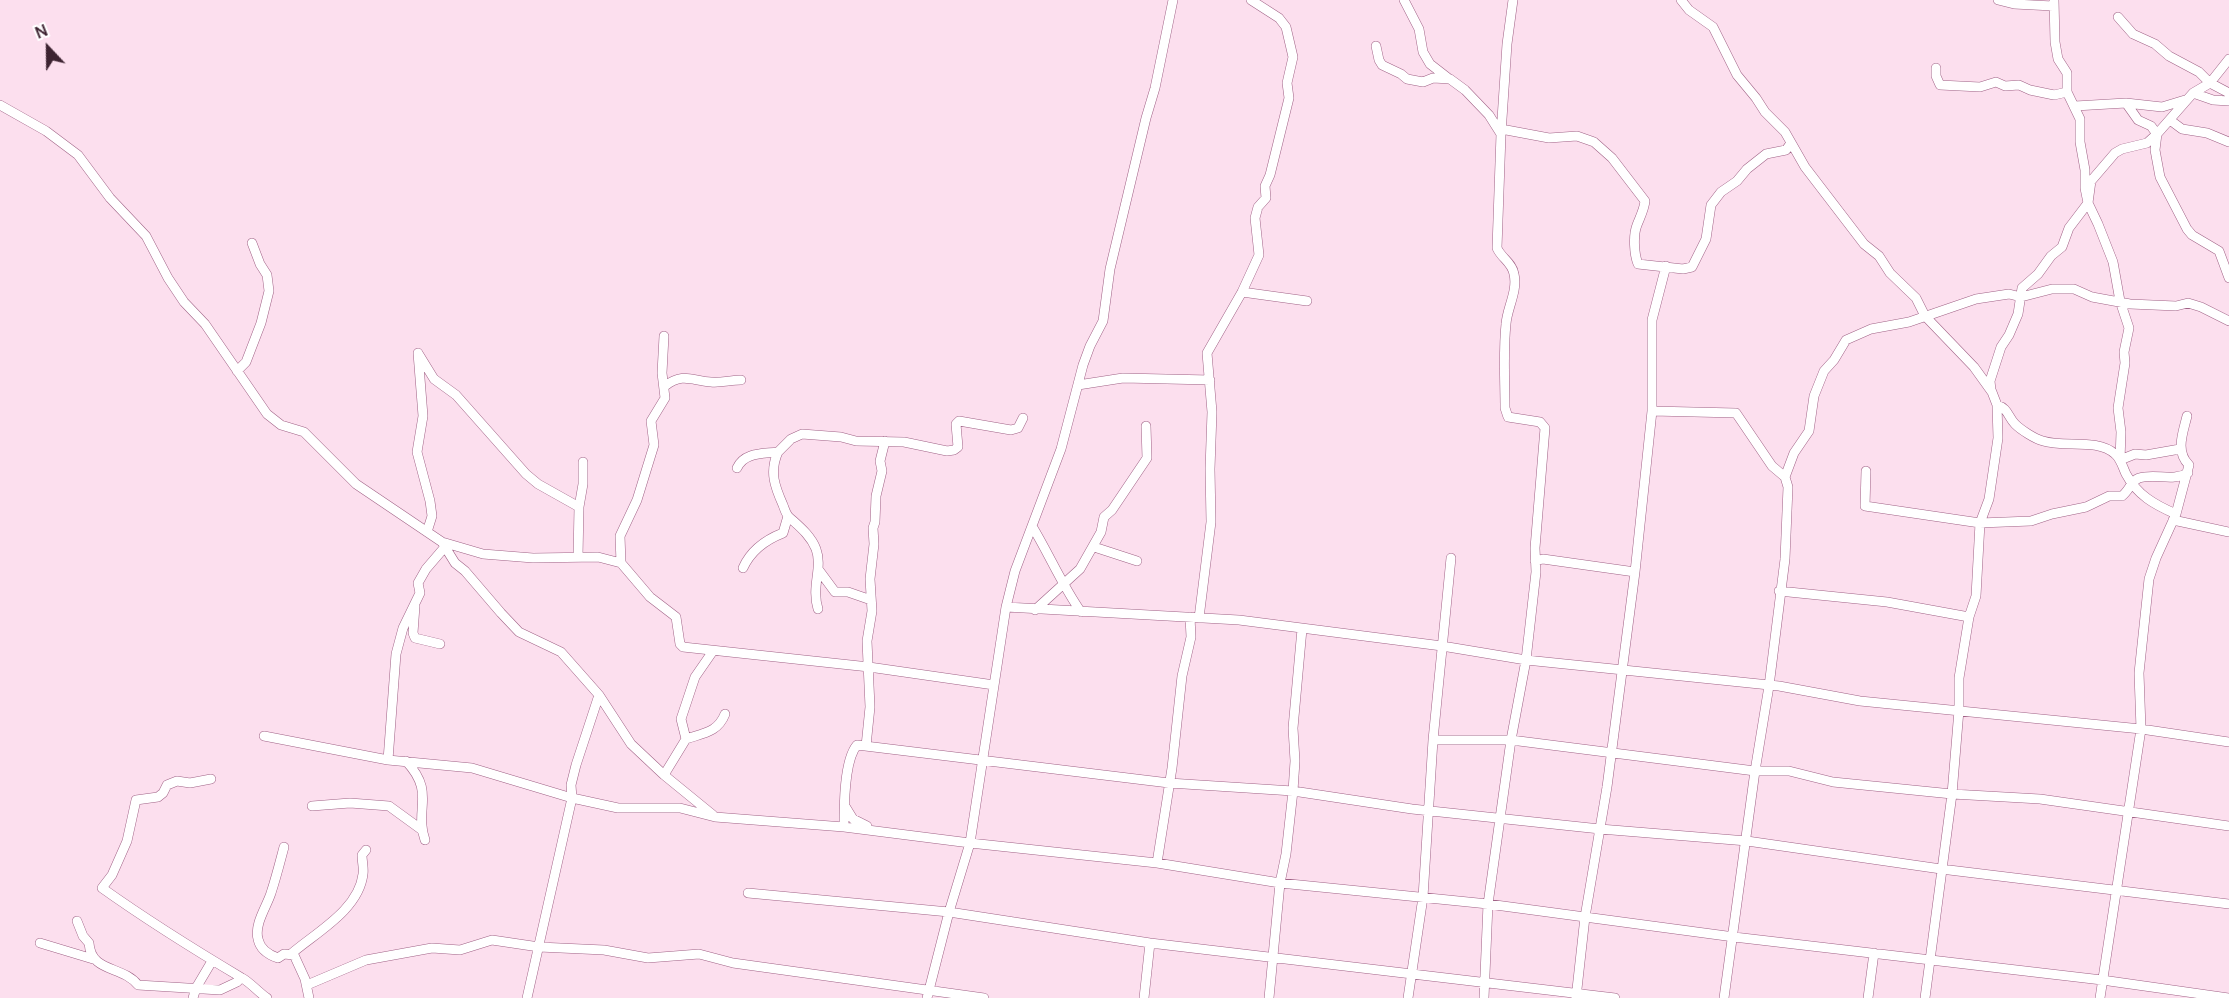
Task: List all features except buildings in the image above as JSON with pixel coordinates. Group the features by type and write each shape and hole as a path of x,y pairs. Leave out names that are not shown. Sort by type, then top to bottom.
{"street":[{"path":"928,994 970,843 1006,607 1015,572 1061,448 1090,346 1103,321 1110,269 1143,128 1155,88 1173,0"},
{"path":"1157,863 1182,676 1211,522 1212,412 1207,350 1242,292 1258,255 1255,218 1258,207 1266,198 1266,182 1288,98 1287,83 1293,57 1286,27 1279,18 1251,0"},
{"path":"1404,0 1419,29 1423,52 1430,64 1465,90 1501,131 1549,138 1577,136 1594,142 1612,158 1645,201 1643,213 1636,228 1638,264 1683,269 1692,267 1706,239 1711,205 1721,192 1737,181 1752,164 1766,154 1786,150 1791,143"},
{"path":"1484,998 1488,904 1511,740 1526,660 1536,573 1545,428 1540,422 1508,417 1505,408 1505,326 1516,283 1510,262 1501,255 1497,248 1501,131 1507,44 1513,0"},
{"path":"1681,0 1689,10 1713,27 1737,75 1791,143 1805,166 1863,244 1879,256 1890,273 1916,298 1925,316 1959,350 1992,392"},
{"path":"1998,0 2014,4 2054,3 2058,59 2067,73 2067,92 2080,119 2079,142 2085,170 2088,203 2113,262 2120,301 2129,328 2119,401 2120,460"},
{"path":"2118,17 2133,34 2155,44 2169,56 2199,72 2210,83 2229,93"},
{"path":"1376,46 1382,65 1407,79 1423,82 1433,78 1450,79"},
{"path":"1926,998 1952,794 1959,710 1959,678 1969,617 1976,596 1980,524 1992,484 1998,438 1997,405 1990,381 2001,347 2018,314 2021,292 2051,256 2062,247 2069,228 2088,203 2091,181 2115,153 2146,143 2157,134 2185,100 2210,83 2229,59"},
{"path":"1936,68 1938,83 1944,86 1980,87 1996,82 2005,86 2019,85 2030,90 2054,94 2067,92"},
{"path":"2193,93 2213,100 2229,101"},
{"path":"2075,106 2126,103 2162,106 2185,100"},
{"path":"2126,103 2138,120 2151,126 2157,134 2155,150 2160,177 2187,229 2192,235 2219,251 2229,278"},
{"path":"0,105 46,131 78,155 110,198 146,236 178,294 205,324 260,405 273,420 304,432 356,484 443,545 455,563 465,571 519,632 561,652 600,695 631,744 664,775 715,816"},
{"path":"2170,120 2182,129 2207,133 2229,142"},
{"path":"237,370 246,362 261,323 269,291 267,275 252,243"},
{"path":"1577,996 1585,917 1600,829 1635,572 1652,411 1652,320 1666,266"},
{"path":"1785,477 1791,467 1794,453 1809,431 1814,396 1824,371 1846,340 1871,328 1902,324 1976,299 2052,289 2074,289 2092,297 2130,304 2176,306 2195,304 2229,321"},
{"path":"1242,292 1308,301"},
{"path":"621,563 620,536 637,500 654,446 651,421 663,403 664,336"},
{"path":"427,532 432,516 417,452 423,416 418,352 434,379 456,395 503,451 526,474 538,484 579,507"},
{"path":"665,386 676,378 711,382 741,380"},
{"path":"1078,385 1123,378 1210,380"},
{"path":"1997,405 2008,412 2016,425 2042,441 2094,446 2110,450 2117,455 2132,484 2155,505 2174,517 2229,532"},
{"path":"1652,411 1736,413 1772,466 1785,477 1789,492 1785,559 1779,591 1769,686 1724,998"},
{"path":"2100,998 2141,729 2139,673 2147,589 2156,558 2174,517 2188,465 2180,449 2187,416"},
{"path":"818,609 814,597 818,569 815,547 799,524 788,516 774,483 773,471 778,452 791,439 802,434 841,437 855,441 904,442 947,451 958,447 956,424 959,421 1011,430 1018,428 1023,418"},
{"path":"1035,610 1080,569 1101,532 1104,517 1112,510 1148,458 1146,426"},
{"path":"866,746 870,715 867,641 872,611 870,579 874,544 873,528 876,496 882,471 880,461 885,441"},
{"path":"2120,460 2135,454 2155,454 2180,449"},
{"path":"737,468 740,461 747,456 778,452"},
{"path":"578,557 583,462"},
{"path":"1866,471 1865,506 1980,524 2031,521 2086,507 2109,496 2124,494 2139,478 2185,477"},
{"path":"743,568 756,549 768,539 783,533 788,516"},
{"path":"1032,526 1081,612"},
{"path":"443,545 483,554 532,558 598,557 621,563 650,597 676,617 681,646 869,667 994,685"},
{"path":"388,760 396,654 403,628 420,593 418,586 421,576 443,545"},
{"path":"1094,547 1137,561"},
{"path":"1408,998 1423,897 1433,740 1451,558"},
{"path":"1535,561 1543,559 1635,572"},
{"path":"818,569 835,592 861,595 872,600"},
{"path":"1779,591 1887,602 1969,617"},
{"path":"415,606 415,638 440,644"},
{"path":"1006,607 1239,620 1442,646 1526,660 1791,688 1860,701 2141,729 2229,742"},
{"path":"1269,998 1280,883 1286,854 1293,791 1295,760 1293,728 1302,629"},
{"path":"686,739 681,718 694,677 713,651"},
{"path":"527,998 572,798 571,785 600,695"},
{"path":"664,775 686,739 715,729 721,724 725,714"},
{"path":"264,736 388,760 472,768 572,798 618,808 680,808 715,816 844,826 970,843 1157,863 1280,883 1488,904 1734,937 2102,980 2229,998"},
{"path":"1433,740 1511,740 1755,771 1789,771 1833,782 1952,794 2040,799 2229,826"},
{"path":"844,826 844,804 852,751 857,745 1169,783 1293,791 1430,810 1600,829 1746,841 1941,869 2229,904"},
{"path":"406,761 417,772 423,787 422,830 425,840"},
{"path":"417,772 422,763"},
{"path":"211,779 190,783 177,781 167,785 158,797 136,800 128,841 112,875 102,888 241,978 267,998"},
{"path":"312,806 350,803 389,806 422,830"},
{"path":"844,804 853,819 877,831"},
{"path":"284,847 258,928 257,938 266,952 278,958 291,954 335,921 359,890 363,876 362,855 366,850"},
{"path":"748,894 949,912 1150,943 1410,973 1577,996 1615,998"},
{"path":"77,921 83,936 89,943 89,951 93,959"},
{"path":"307,985 366,960 432,948 460,950 492,940 539,947 604,950 648,958 699,954 733,963 928,994 984,998"},
{"path":"40,943 93,959 133,979 138,986 220,990 241,978"},
{"path":"1144,998 1150,943"},
{"path":"1868,998 1874,953"},
{"path":"291,954 296,957 307,985 309,998"},
{"path":"193,998 196,988 212,961"}]}
